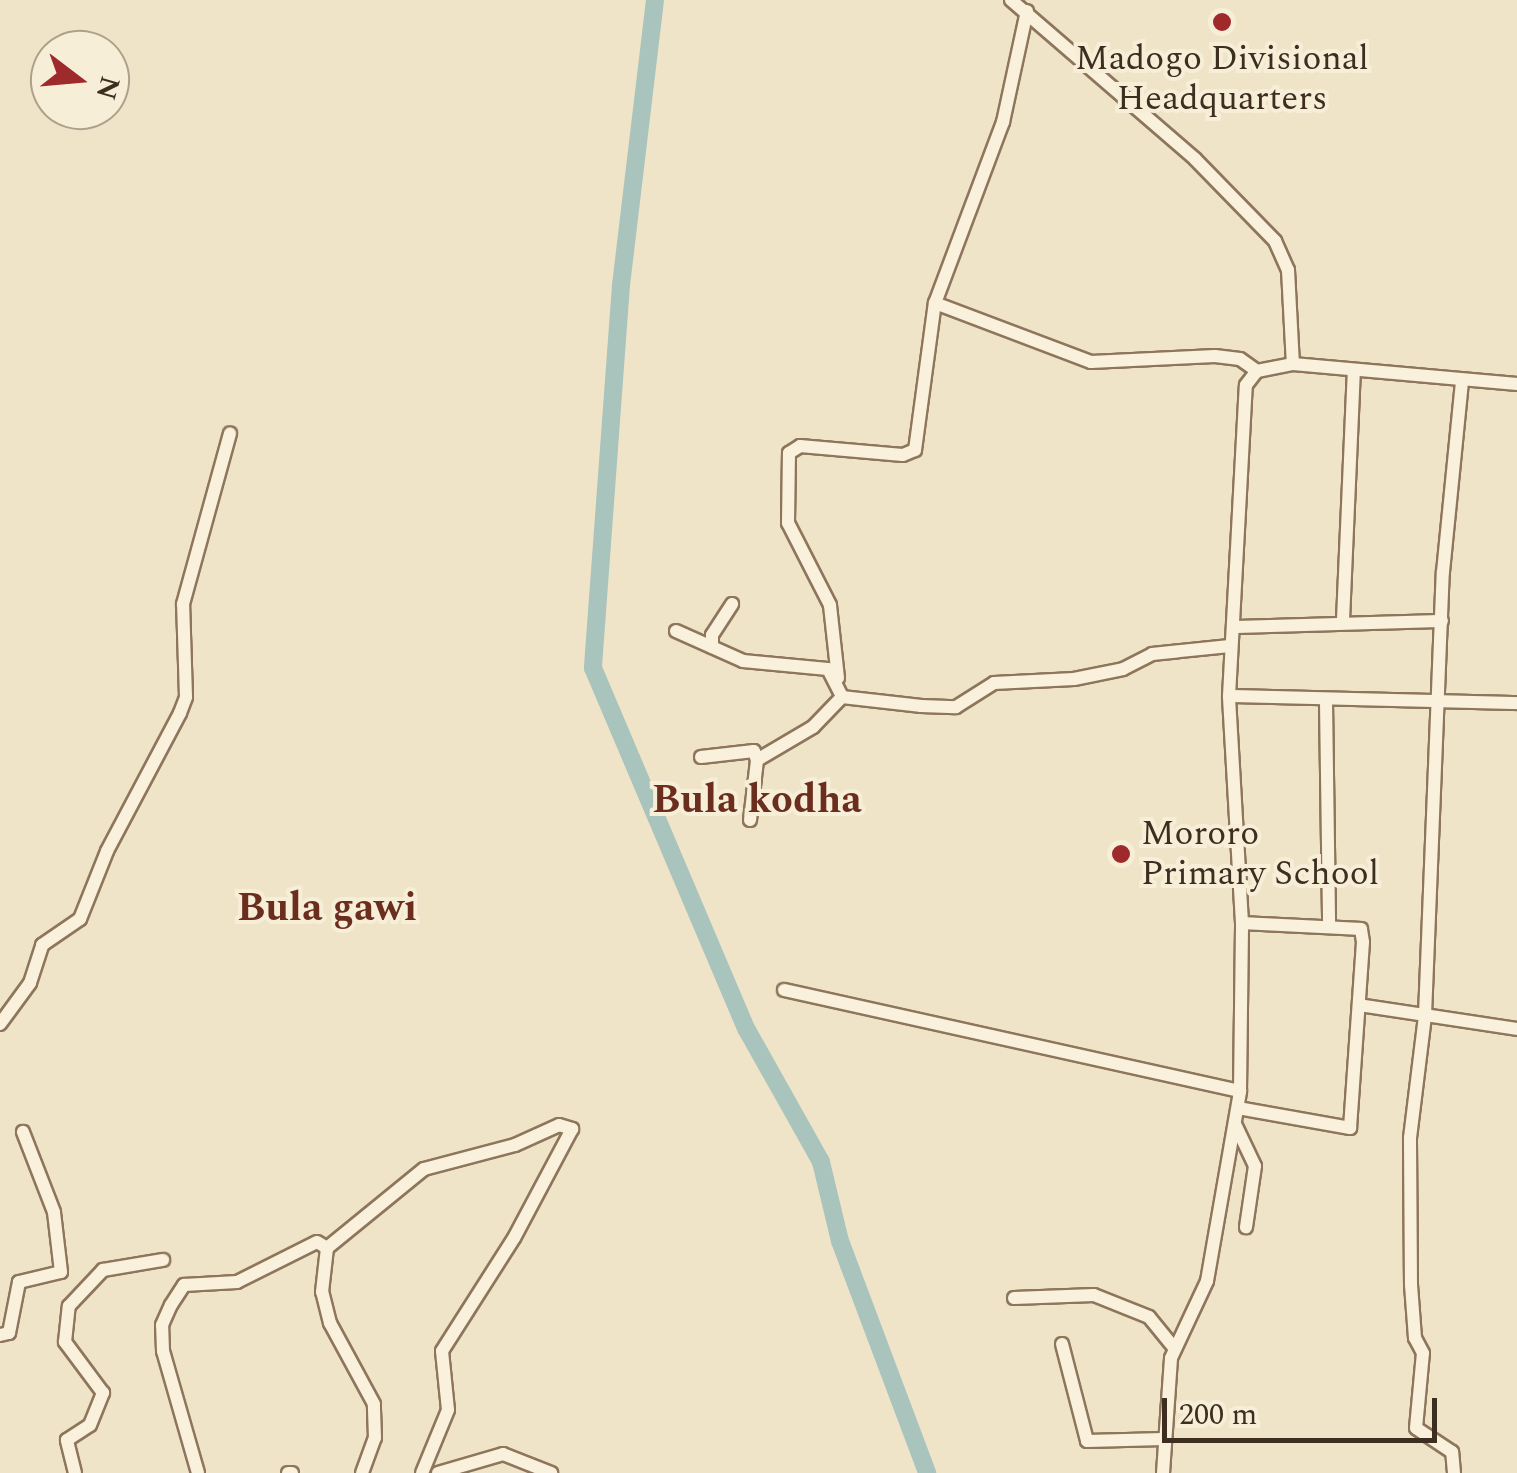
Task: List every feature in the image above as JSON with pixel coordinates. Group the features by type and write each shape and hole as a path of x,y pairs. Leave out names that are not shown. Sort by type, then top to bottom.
{"street":[{"path":"1012,0 1028,11 1072,58 1195,160 1275,242 1288,270 1293,364"},
{"path":"842,697 830,605 788,524 789,453 800,446 903,455 915,450 936,303 1003,122 1028,11"},
{"path":"936,303 1091,362 1226,356 1256,371 1293,364 1517,384"},
{"path":"1343,620 1354,370"},
{"path":"1164,1473 1164,1439 1175,1349 1207,1281 1240,1091 1242,923 1229,696 1230,646 1234,627 1242,402 1256,371"},
{"path":"1454,1473 1452,1452 1416,1428 1422,1354 1415,1338 1411,1285 1410,1138 1425,1015 1437,704 1462,380"},
{"path":"0,1024 30,984 42,945 80,919 107,851 186,698 184,604 230,433"},
{"path":"712,648 712,634 732,604"},
{"path":"1234,627 1343,620 1442,621"},
{"path":"676,630 743,660 817,666 838,678"},
{"path":"842,697 956,707 994,683 1074,679 1122,669 1152,654 1230,646"},
{"path":"1229,696 1326,702 1517,704"},
{"path":"757,760 813,727 842,697"},
{"path":"1326,702 1329,926"},
{"path":"701,757 754,751 757,760 750,820"},
{"path":"1238,1108 1350,1128 1361,929 1242,923"},
{"path":"784,990 1240,1091"},
{"path":"1358,1005 1517,1029"},
{"path":"362,1473 374,1438 374,1404 330,1323 322,1292 327,1248 424,1169 516,1146 559,1125 572,1128 442,1351 448,1410 422,1473"},
{"path":"1236,1126 1255,1166 1246,1227"},
{"path":"0,1335 9,1333 19,1282 61,1272 54,1212 23,1132"},
{"path":"198,1473 163,1351 162,1324 172,1304 184,1285 237,1282 317,1242 327,1248"},
{"path":"74,1473 67,1440 90,1425 103,1393 65,1342 69,1306 103,1270 163,1260"},
{"path":"1014,1298 1094,1296 1150,1317 1175,1349"},
{"path":"1062,1344 1087,1441 1164,1439"},
{"path":"438,1473 502,1454 550,1473"}],"waterway":[{"path":"655,0 621,285 593,668 747,1030 821,1162 840,1241 927,1473"}],"place":[{"name":"Madogo Divisional Headquarters","path":"1222,22"},
{"name":"Mororo Primary School","path":"1121,854"}],"district":[{"name":"Bula kodha","path":"757,801"},
{"name":"Bula gawi","path":"327,909"}]}
